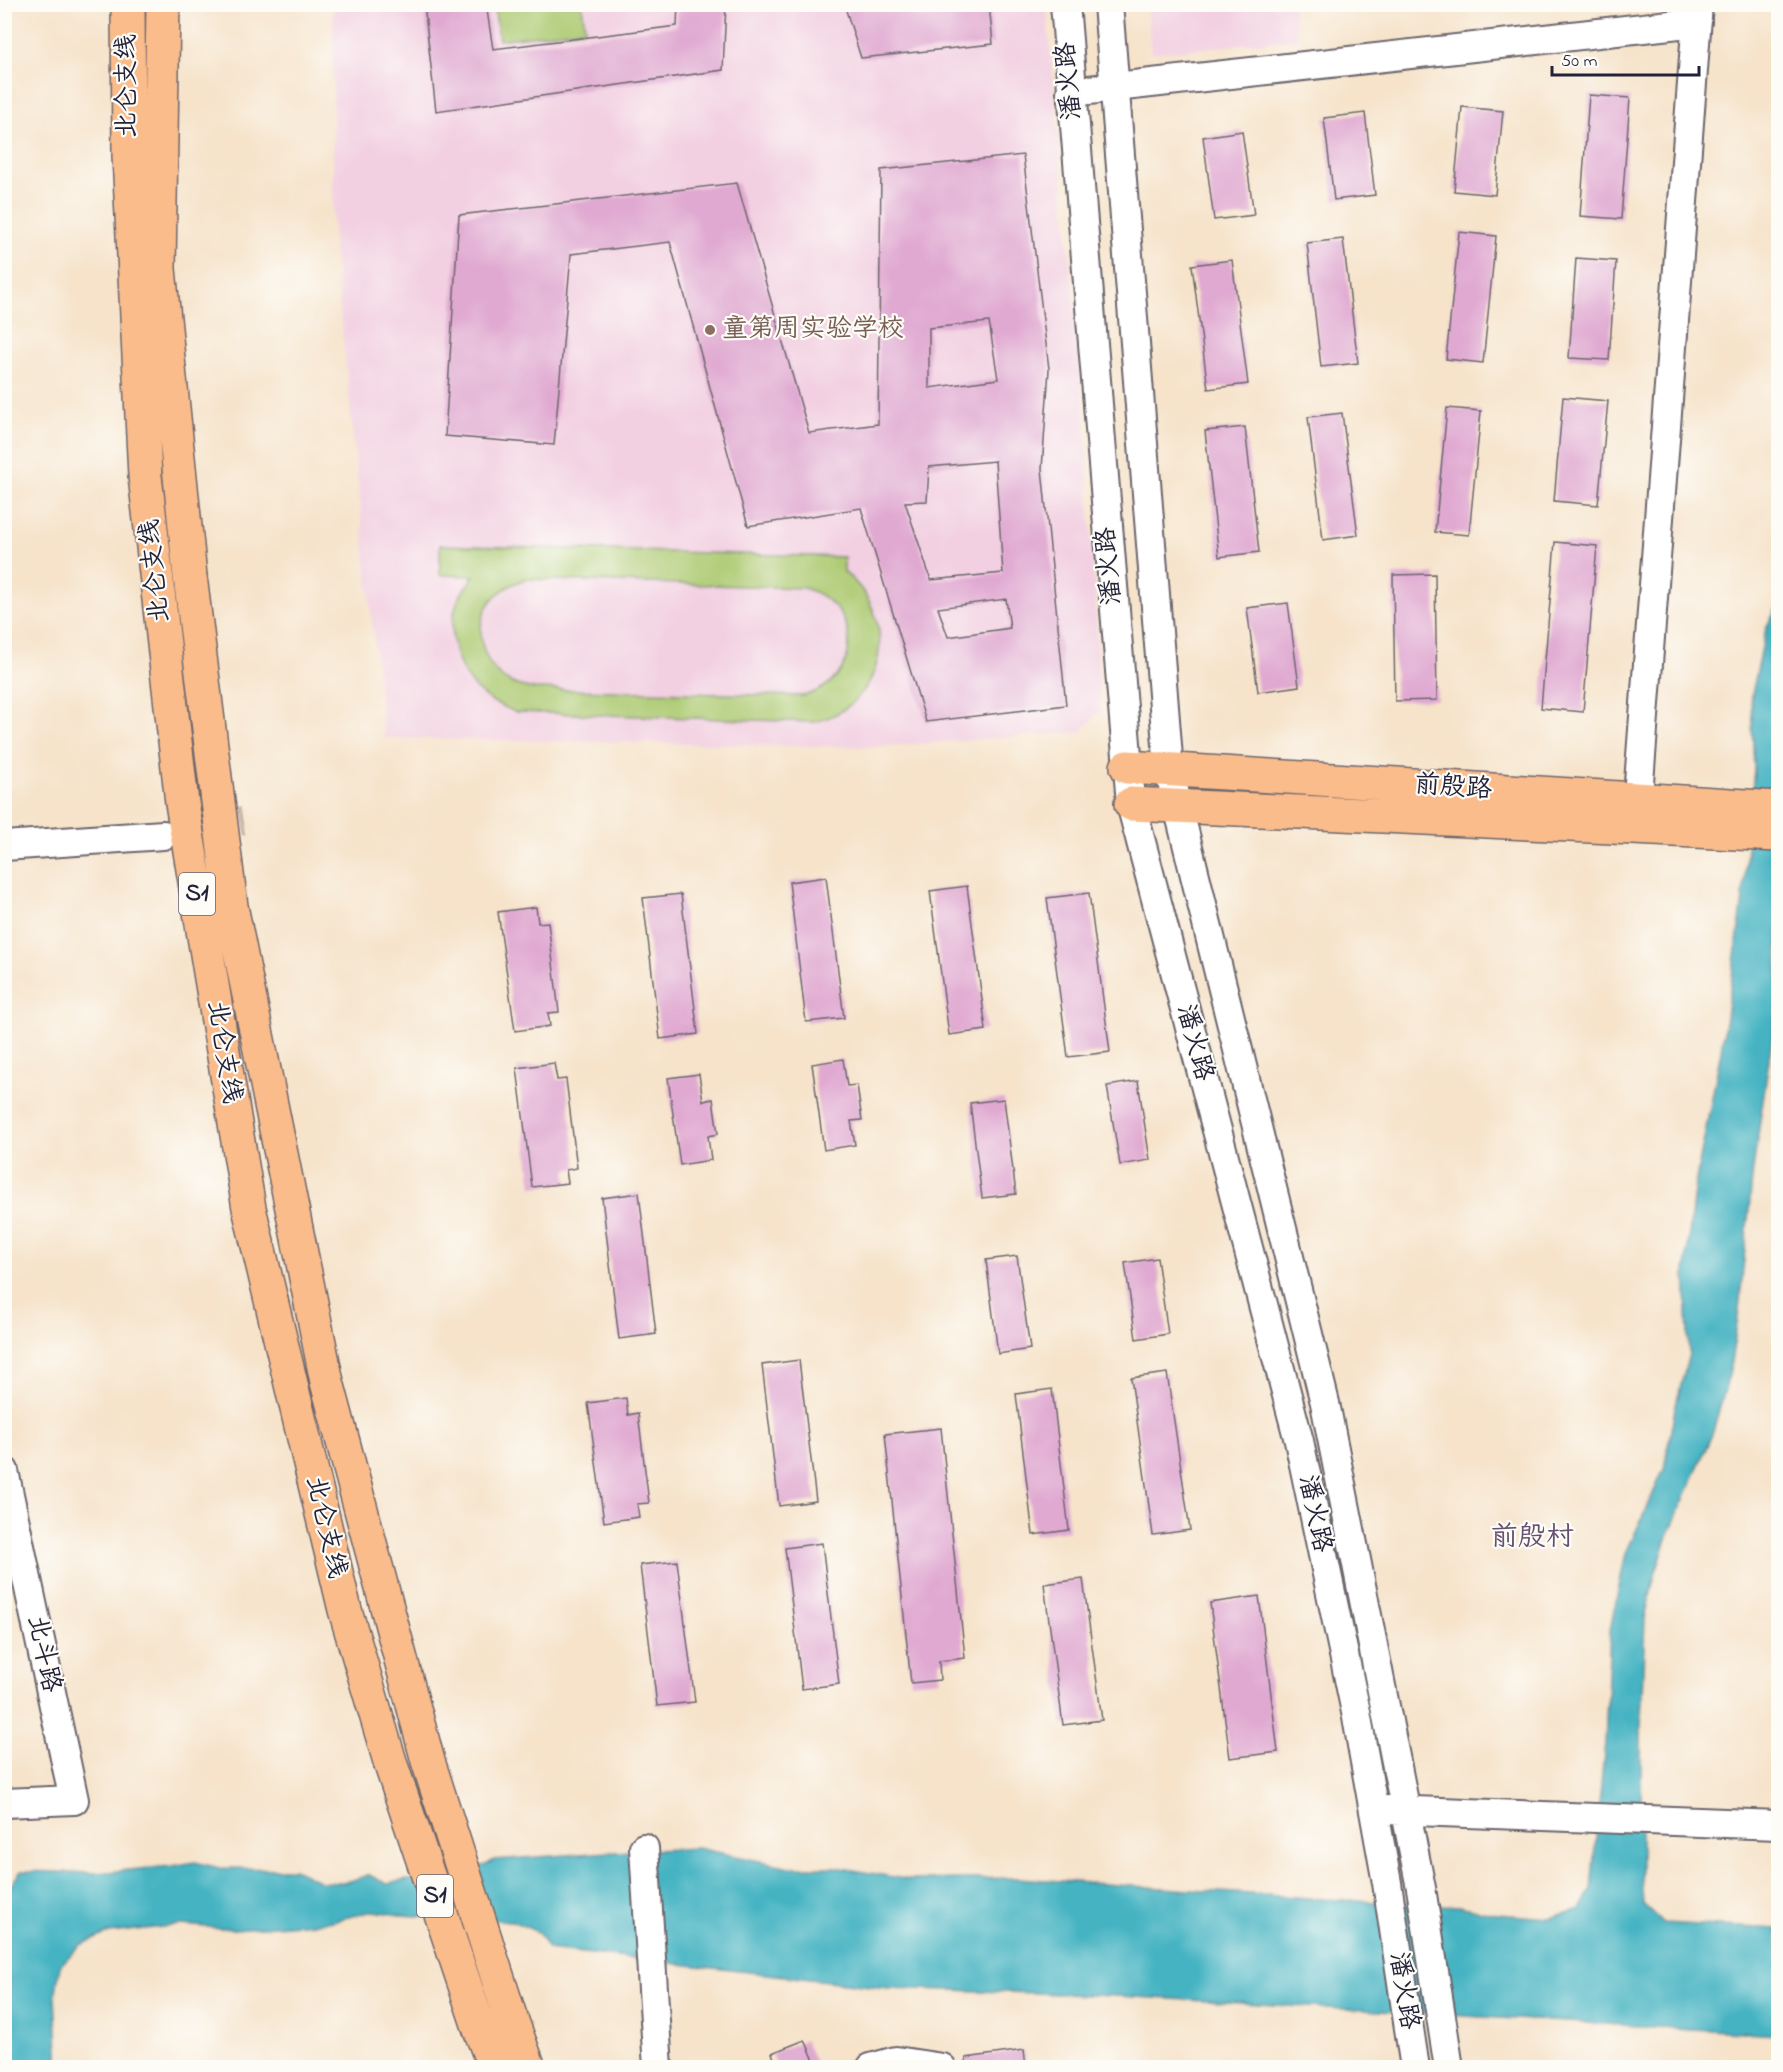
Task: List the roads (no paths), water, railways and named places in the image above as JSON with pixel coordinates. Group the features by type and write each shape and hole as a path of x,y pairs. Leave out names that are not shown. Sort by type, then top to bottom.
{"main road":[{"name":"北仑支线","path":"128,4 129,156 145,476 182,803 249,1208 345,1610 391,1765 479,2027 495,2067"},
{"name":"北仑支线","path":"163,4 159,269 190,576 231,906 327,1382 428,1761 510,2016 529,2067"},
{"name":"前殷路","path":"1127,767 1637,814 1779,835"},
{"name":"前殷路","path":"1131,804 1637,814 1779,808"}],"street":[{"name":"潘火路","path":"1065,4 1131,804 1299,1441 1356,1712 1387,1883 1415,2067"},
{"name":"潘火路","path":"1108,4 1169,770 1325,1403 1421,1888 1449,2067"},
{"path":"1071,92 1698,13 1637,814"},
{"path":"4,846 163,835"},
{"name":"北斗路","path":"4,1471 74,1800 4,1803"},
{"path":"1374,1810 1779,1825"},
{"path":"644,1848 658,2067"},
{"path":"871,2067 896,2061 942,2067"}],"water":[{"path":"1778,606 1778,998 1753,1169 1739,1310 1729,1375 1713,1432 1668,1536 1655,1574 1645,1619 1641,1722 1641,1874 1643,1904 1663,1923 1778,1929 1778,2034 1118,1996 888,1988 548,1949 538,1932 512,1921 400,1915 373,1911 328,1922 234,1929 181,1925 109,1933 80,1945 60,1966 55,1998 59,2067 13,2067 5,1913 9,1887 21,1871 96,1873 195,1862 220,1868 294,1869 321,1882 343,1883 369,1875 387,1884 486,1865 494,1860 697,1848 790,1867 836,1867 910,1880 1017,1878 1459,1906 1497,1914 1550,1918 1580,1909 1591,1889 1605,1743 1610,1630 1626,1553 1664,1469 1675,1408 1689,1354 1685,1273 1694,1190 1721,1051 1742,907 1754,769 1751,699 1766,628"}],"tunnel":[{"path":"198,829 243,821"}],"place":[{"name":"童第周实验学校","path":"710,330"}],"district":[{"name":"前殷村","path":"1532,1538"}]}
